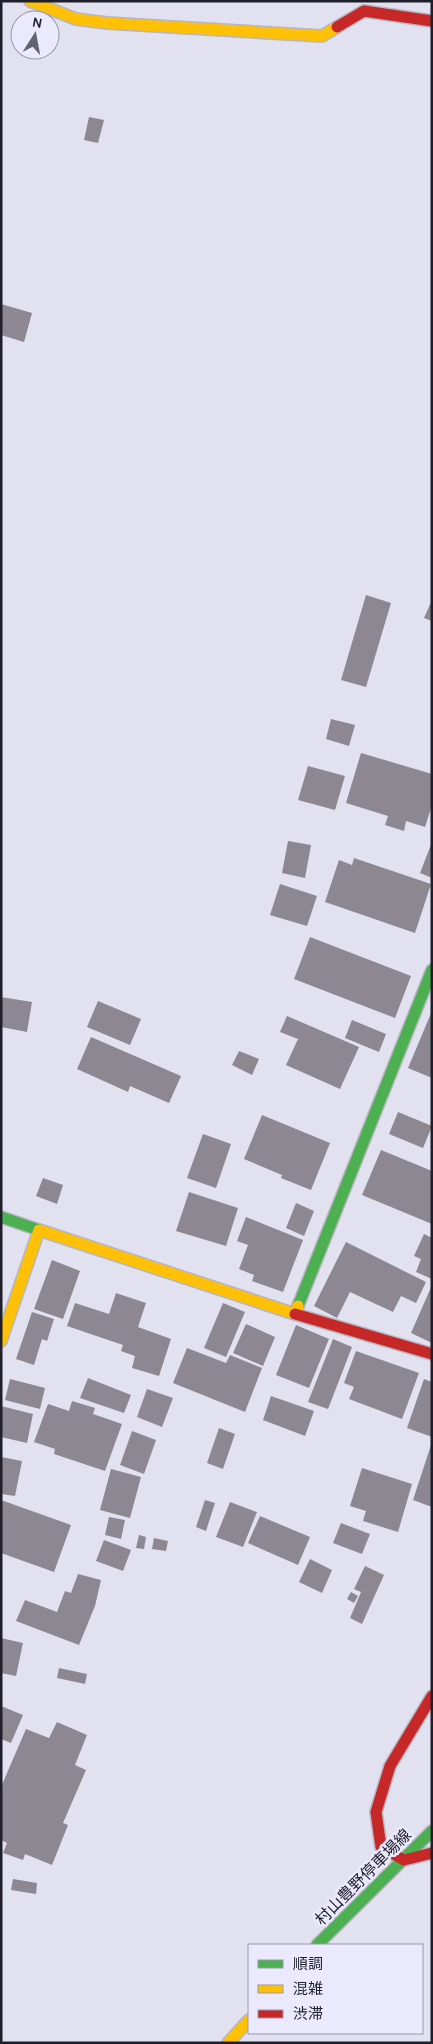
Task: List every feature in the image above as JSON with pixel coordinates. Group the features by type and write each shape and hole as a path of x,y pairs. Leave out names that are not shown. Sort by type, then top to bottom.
{"street":[{"path":"30,1 76,19 107,23 322,36 364,11 432,21"},
{"path":"296,1314 432,970"},
{"path":"1,1217 296,1314 432,1354"},
{"path":"1,1341 39,1230"},
{"path":"432,1696 390,1766 376,1812 380,1847 404,1860 432,1853"},
{"name":"村山豊野停車場線","path":"318,1944 432,1831"},
{"path":"228,2043 248,2021"}],"building":[{"path":"89,117 104,120 98,143 84,140"},
{"path":"1,304 32,313 24,342 1,335"},
{"path":"366,595 391,603 366,687 341,680"},
{"path":"432,600 432,621 424,618"},
{"path":"331,719 355,725 349,746 326,739"},
{"path":"361,753 432,774 432,805 425,827 406,821 404,831 385,825 388,816 346,803"},
{"path":"308,766 345,776 335,810 298,800"},
{"path":"288,841 311,845 305,878 282,873"},
{"path":"432,842 432,878 420,873"},
{"path":"354,858 431,884 415,933 325,902 339,860 352,865"},
{"path":"280,884 317,896 307,926 270,915"},
{"path":"310,937 411,976 395,1018 294,979"},
{"path":"1,997 32,1002 27,1032 1,1027"},
{"path":"98,1001 141,1019 130,1045 87,1027"},
{"path":"432,1011 432,1078 408,1068"},
{"path":"287,1016 359,1047 340,1089 286,1065 298,1039 280,1032"},
{"path":"352,1020 386,1034 379,1052 345,1038"},
{"path":"91,1037 181,1076 169,1103 130,1086 128,1092 77,1069"},
{"path":"239,1051 259,1059 252,1075 232,1065"},
{"path":"398,1112 432,1126 423,1148 389,1134"},
{"path":"262,1115 330,1143 311,1190 281,1178 282,1175 244,1159"},
{"path":"203,1134 231,1144 216,1188 187,1178"},
{"path":"381,1150 432,1171 432,1224 362,1195"},
{"path":"43,1178 63,1185 57,1204 36,1196"},
{"path":"189,1192 238,1208 226,1246 176,1231"},
{"path":"296,1203 314,1211 304,1236 286,1228"},
{"path":"246,1217 303,1240 283,1292 252,1281 254,1275 239,1269 248,1245 237,1241"},
{"path":"424,1234 432,1238 432,1279 416,1272 421,1259 414,1256"},
{"path":"346,1242 426,1282 416,1303 401,1296 393,1312 350,1292 337,1318 314,1306"},
{"path":"52,1260 80,1271 63,1319 34,1309"},
{"path":"432,1285 432,1343 411,1333"},
{"path":"116,1293 146,1303 138,1327 171,1339 159,1376 132,1368 135,1356 121,1351 123,1345 67,1326 75,1303 109,1314"},
{"path":"223,1303 245,1312 226,1357 204,1348"},
{"path":"32,1312 54,1319 47,1341 42,1339 34,1365 16,1359"},
{"path":"246,1324 275,1337 263,1366 233,1353"},
{"path":"296,1325 329,1339 309,1388 276,1375"},
{"path":"333,1339 352,1347 328,1409 308,1402"},
{"path":"187,1348 226,1363 230,1355 262,1368 245,1412 173,1383"},
{"path":"356,1351 419,1373 402,1419 349,1399 354,1387 344,1383"},
{"path":"88,1378 131,1395 124,1413 80,1398"},
{"path":"10,1379 45,1388 40,1409 5,1400"},
{"path":"424,1379 432,1382 432,1437 407,1428"},
{"path":"147,1389 173,1398 162,1427 137,1417"},
{"path":"271,1396 314,1411 305,1436 263,1420"},
{"path":"72,1401 95,1408 93,1414 122,1424 105,1471 54,1454 55,1449 34,1442 48,1404 69,1411"},
{"path":"1,1406 33,1414 27,1443 1,1437"},
{"path":"219,1428 235,1434 223,1469 207,1463"},
{"path":"132,1431 156,1440 144,1474 120,1465"},
{"path":"432,1445 432,1507 413,1500"},
{"path":"1,1457 22,1461 15,1496 1,1494"},
{"path":"362,1468 412,1484 398,1532 363,1521 366,1511 350,1506"},
{"path":"111,1469 141,1477 130,1518 100,1510"},
{"path":"1,1500 71,1525 54,1572 1,1553"},
{"path":"205,1500 215,1503 206,1531 196,1527"},
{"path":"230,1502 257,1512 243,1547 216,1537"},
{"path":"260,1516 310,1537 298,1565 248,1543"},
{"path":"109,1517 125,1520 121,1539 105,1535"},
{"path":"341,1523 370,1534 362,1554 333,1543"},
{"path":"139,1535 146,1537 144,1549 136,1548"},
{"path":"154,1538 168,1541 166,1551 152,1549"},
{"path":"104,1540 131,1550 123,1571 96,1561"},
{"path":"310,1559 332,1570 322,1593 299,1582"},
{"path":"365,1566 384,1575 362,1624 350,1618 361,1592 354,1589"},
{"path":"78,1574 101,1580 95,1606 79,1645 16,1621 25,1600 57,1612 65,1591 71,1593"},
{"path":"351,1592 358,1596 354,1603 347,1599"},
{"path":"1,1638 23,1643 16,1676 1,1673"},
{"path":"59,1668 87,1674 85,1684 57,1678"},
{"path":"1,1706 23,1715 11,1743 1,1739"},
{"path":"57,1722 87,1735 75,1765 86,1770 63,1823 68,1825 52,1865 25,1854 23,1860 3,1853 7,1843 1,1840 1,1787 26,1729 49,1738"},
{"path":"13,1879 37,1883 36,1894 11,1890"}],"traffic: fast":[{"path":"298,1306 432,970"},
{"path":"1,1217 39,1230"},
{"path":"318,1944 432,1831"}],"traffic: slow":[{"path":"30,1 76,19 107,23 322,36 337,27"},
{"path":"1,1341 39,1230 295,1314 298,1306"},
{"path":"228,2043 248,2021"}],"traffic: jam":[{"path":"337,27 364,11 432,21"},
{"path":"295,1314 432,1354"},
{"path":"432,1696 390,1766 376,1812 381,1847 404,1860 432,1853"}]}
